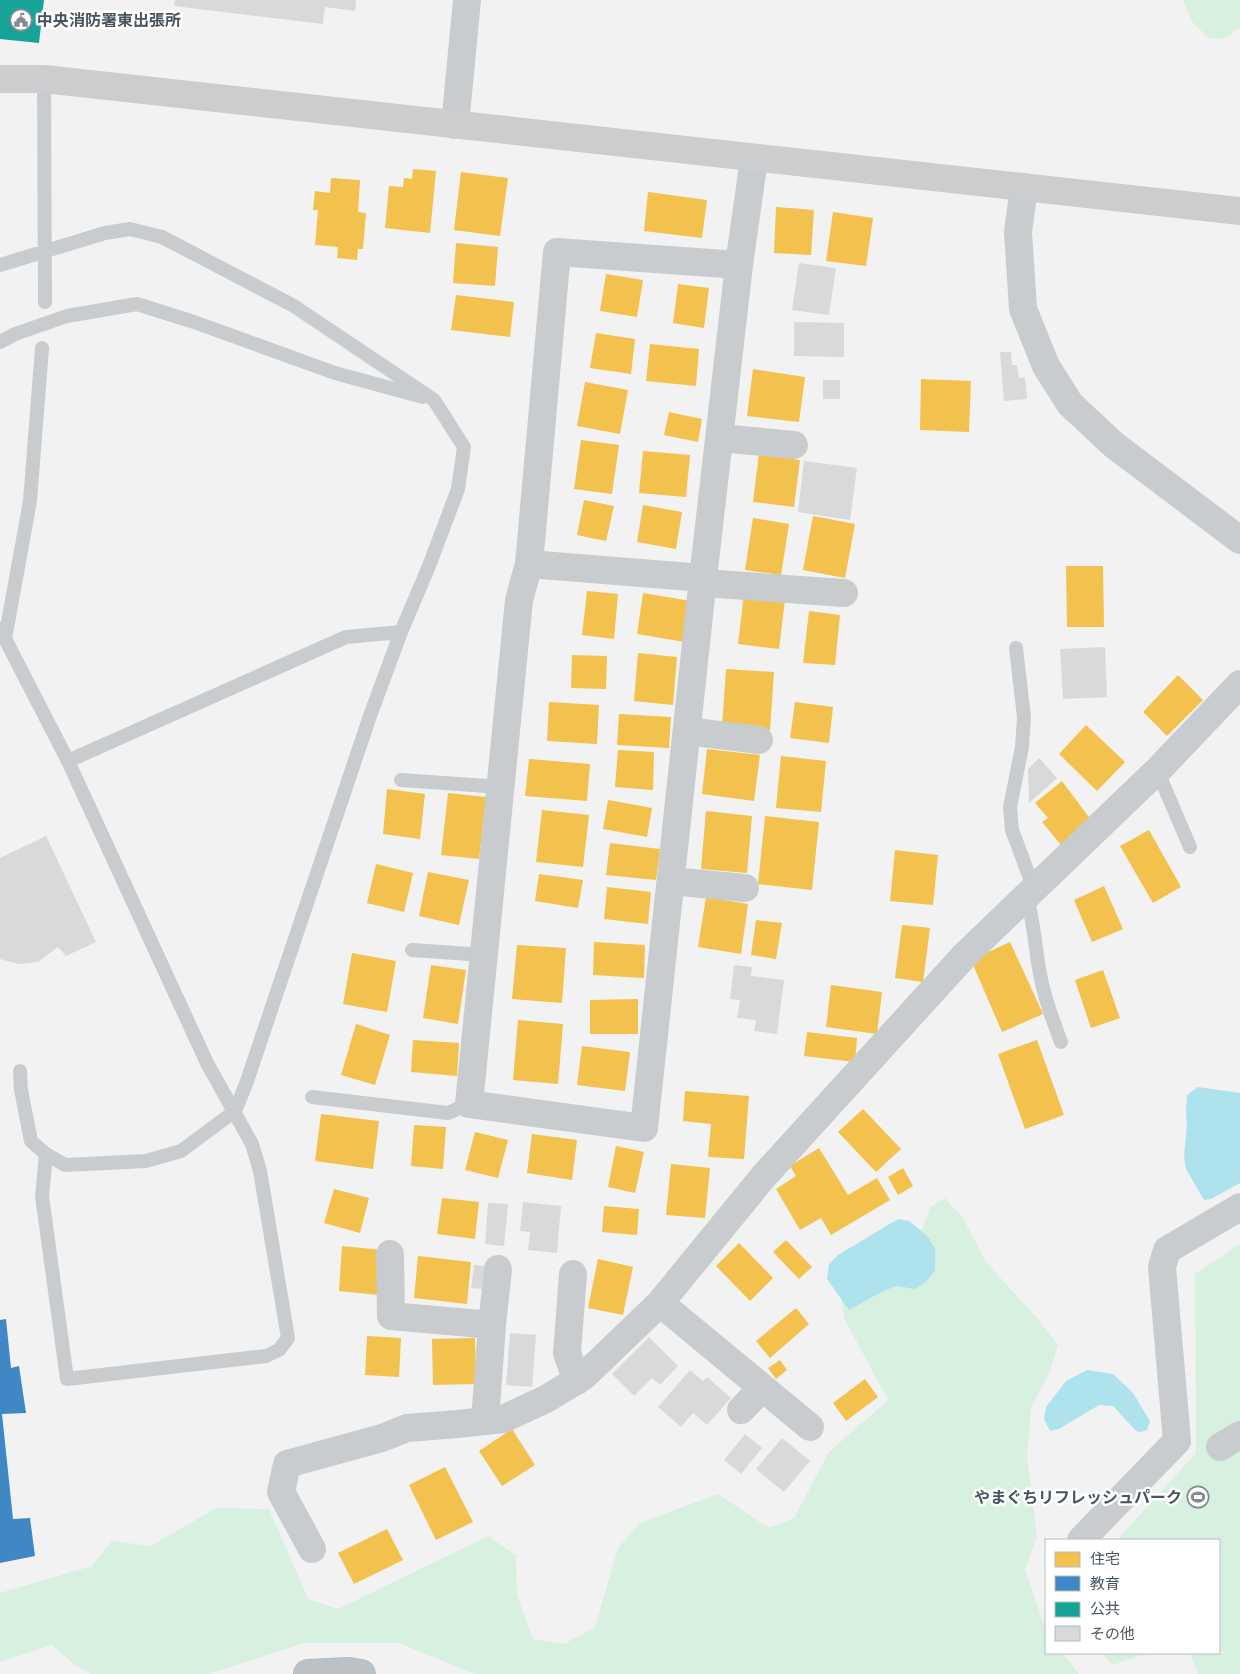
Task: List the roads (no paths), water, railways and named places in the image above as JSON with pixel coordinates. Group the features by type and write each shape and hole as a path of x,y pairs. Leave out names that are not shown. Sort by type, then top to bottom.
{"highway":[{"path":"308,1674 349,1672 361,1674"}],"street":[{"path":"455,125 467,0"},
{"path":"0,79 44,79 1240,211"},
{"path":"739,265 557,252 529,564 519,600 469,1104 644,1128 703,580 739,265 754,158"},
{"path":"1024,188 1018,232 1023,309 1046,366 1060,389 1070,404 1114,445 1240,540"},
{"path":"720,438 794,445"},
{"path":"529,564 844,593"},
{"path":"312,1549 281,1492 287,1464 382,1438 407,1428 503,1419 546,1400 584,1376 660,1303 762,1177 965,955 1157,770 1240,684"},
{"path":"687,731 758,740"},
{"path":"671,881 745,888"},
{"path":"1082,1539 1177,1441 1162,1267 1167,1250 1240,1208"},
{"path":"390,1254 391,1316 492,1325"},
{"path":"485,1421 498,1269"},
{"path":"573,1274 567,1353 577,1381"},
{"path":"660,1303 810,1427"},
{"path":"741,1410 762,1388"}],"lane":[{"path":"44,79 45,302"},
{"path":"0,264 105,233 130,229 162,237 294,306 434,400 464,447 458,489 371,713 246,1084 235,1110 181,1151 146,1161 65,1165 46,1154 31,1140 21,1090 20,1072"},
{"path":"0,342 15,334 67,316 137,304 194,322 336,373 434,400"},
{"path":"42,348 30,501 2,634 68,761 207,1063 235,1110 252,1144 260,1171 288,1338 279,1350 266,1356 67,1379 42,1196 46,1154"},
{"path":"68,761 346,637 401,632"},
{"path":"1016,648 1024,717 1022,747 1010,807 1012,830 1030,893 1039,970 1050,1013 1061,1042"},
{"path":"1157,770 1190,848"},
{"path":"401,780 501,787"},
{"path":"412,950 484,955"},
{"path":"312,1097 448,1114 469,1104"}],"water":[{"path":"1198,1087 1240,1093 1240,1183 1211,1199 1204,1200 1186,1169 1184,1156 1187,1126 1187,1095"},
{"path":"898,1219 909,1221 927,1236 935,1248 935,1270 926,1282 915,1289 897,1286 883,1291 849,1310 827,1279 829,1264 838,1255"},
{"path":"1087,1370 1113,1374 1133,1393 1150,1421 1147,1430 1136,1431 1113,1406 1099,1405 1059,1429 1050,1431 1044,1419 1046,1407 1066,1381"}],"place":[{"name":"中央消防署東出張所","path":"21,20"},
{"name":"やまぐちリフレッシュパーク","path":"1198,1497"}]}
